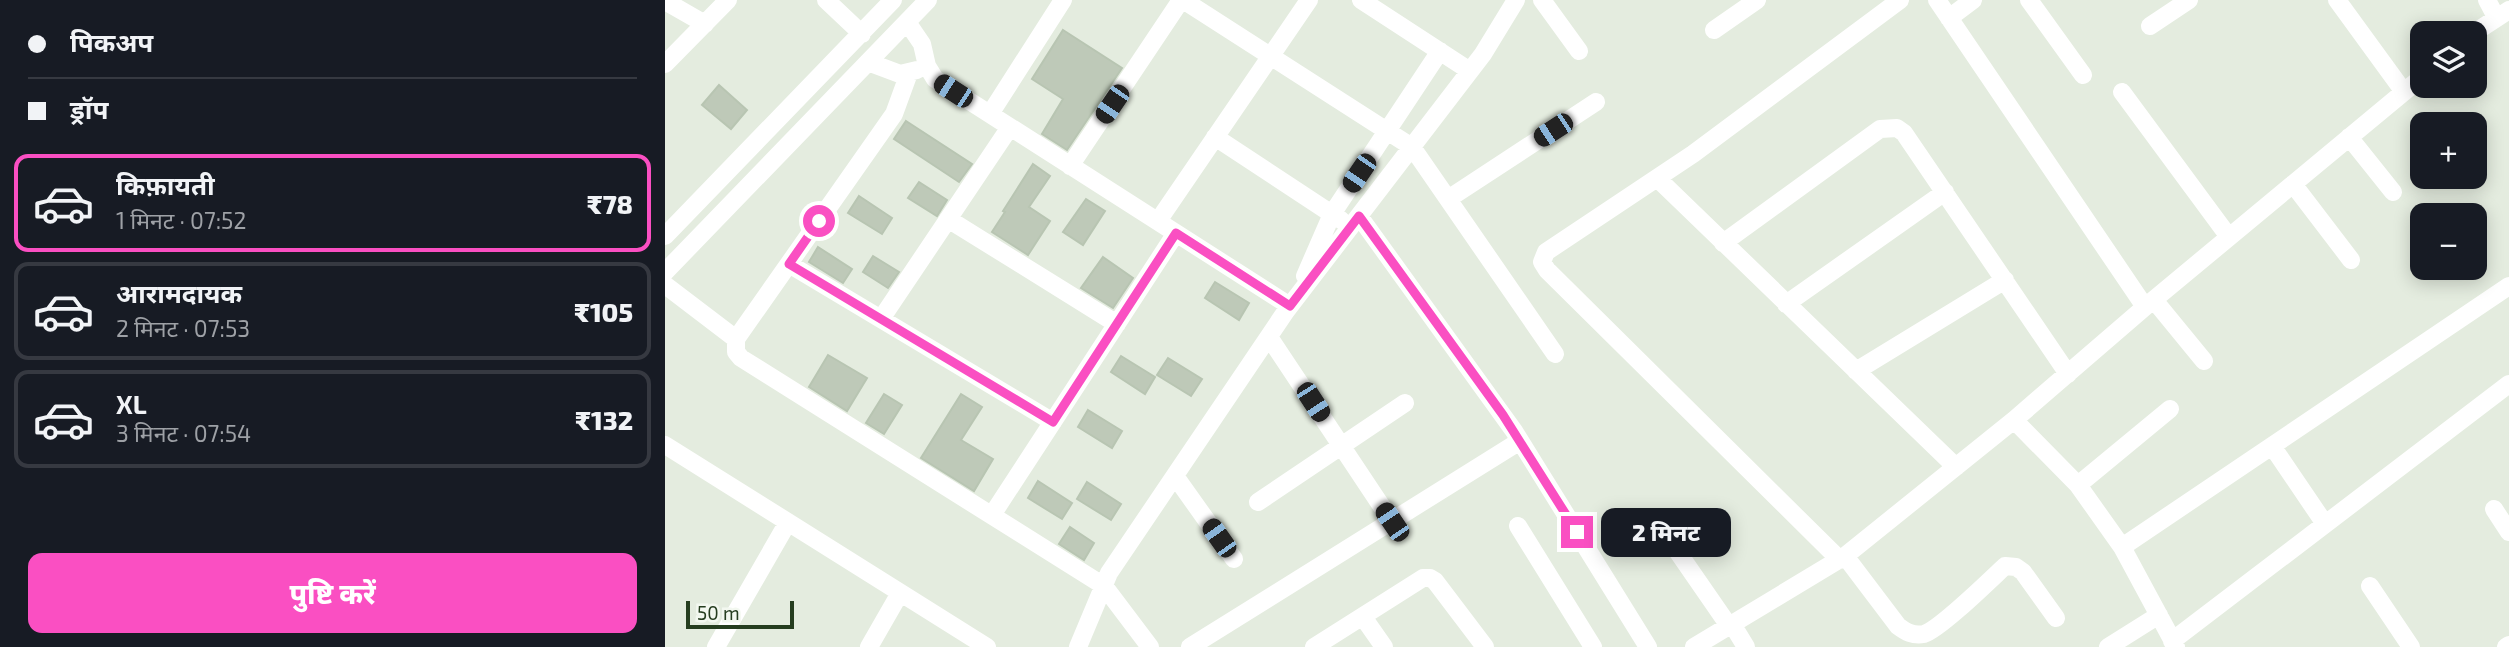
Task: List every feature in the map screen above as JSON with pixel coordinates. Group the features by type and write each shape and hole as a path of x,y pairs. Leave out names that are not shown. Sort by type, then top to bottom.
{"street":[{"path":"665,65 728,0"},
{"path":"826,0 862,34"},
{"path":"668,227 893,0"},
{"path":"665,272 928,0"},
{"path":"990,114 1063,0"},
{"path":"1070,166 1182,0 1412,147 1555,354"},
{"path":"1158,221 1309,0"},
{"path":"1361,0 1470,71"},
{"path":"1078,647 1109,573 1175,475 1292,303 1491,43 1516,0"},
{"path":"1542,0 1579,51"},
{"path":"1714,30 1757,0"},
{"path":"1900,0 1693,155 1546,252 1542,262 1547,270 1843,558 1906,633 1932,638 2005,566 2023,572 2056,618"},
{"path":"1937,0 2150,303 2204,361"},
{"path":"1949,18 1973,0"},
{"path":"2029,0 2083,75"},
{"path":"2150,26 2189,0"},
{"path":"2337,0 2404,92"},
{"path":"2487,0 2503,13 2487,24"},
{"path":"665,1 705,24"},
{"path":"907,22 922,44 927,66 935,79 1176,233 1292,303"},
{"path":"1292,303 1332,214 1440,51"},
{"path":"868,62 900,74 909,74 927,66"},
{"path":"909,74 894,114 736,339 736,352 741,358 1104,586 1150,647"},
{"path":"1694,647 1843,558 2014,420 2410,87"},
{"path":"2122,92 2229,237"},
{"path":"1448,199 1596,102"},
{"path":"881,319 1010,127"},
{"path":"1723,243 1880,129 1897,128 1904,133 2068,374"},
{"path":"1215,137 1332,214 1355,221 1520,441 1648,647"},
{"path":"2349,137 2393,192"},
{"path":"1657,178 1956,467"},
{"path":"2293,184 2351,260"},
{"path":"1786,304 1945,192"},
{"path":"948,219 1117,324"},
{"path":"992,515 1176,233"},
{"path":"789,264 1053,422"},
{"path":"1856,371 2005,280"},
{"path":"665,285 736,339"},
{"path":"2122,547 2509,286"},
{"path":"1269,337 1392,522"},
{"path":"2014,420 2078,485 2122,547 2174,644 2325,524 2509,384"},
{"path":"1258,502 1405,402"},
{"path":"2078,485 2171,409"},
{"path":"1190,647 1520,441"},
{"path":"665,445 987,647"},
{"path":"2272,446 2325,524"},
{"path":"1175,475 1234,559"},
{"path":"2494,509 2509,532"},
{"path":"1655,519 1746,647"},
{"path":"716,647 788,522"},
{"path":"1518,526 1593,647"},
{"path":"1314,647 1423,578 1435,581 1485,647"},
{"path":"2370,586 2411,647"},
{"path":"869,647 900,593"},
{"path":"2108,647 2159,615"},
{"path":"1363,617 1384,647"}],"building":[{"path":"1063,30 1122,68 1067,150 1042,134 1063,99 1032,79"},
{"path":"719,85 747,110 731,129 702,105"},
{"path":"906,121 972,164 959,182 894,139"},
{"path":"1033,164 1050,176 1029,207 1050,221 1028,255 992,232"},
{"path":"919,182 947,200 937,216 908,198"},
{"path":"859,196 892,218 882,234 848,213"},
{"path":"1086,199 1105,211 1083,245 1063,232"},
{"path":"818,247 852,269 843,283 809,262"},
{"path":"873,256 899,272 888,288 863,272"},
{"path":"1103,257 1133,278 1113,308 1081,288"},
{"path":"1215,282 1249,303 1239,320 1205,298"},
{"path":"828,355 867,378 847,411 809,387"},
{"path":"1121,356 1155,377 1145,394 1111,372"},
{"path":"1168,358 1202,379 1191,396 1157,375"},
{"path":"884,394 902,405 884,434 866,423"},
{"path":"961,394 982,407 961,440 993,459 974,491 921,458"},
{"path":"1088,410 1122,431 1112,448 1078,427"},
{"path":"1038,481 1072,503 1062,519 1028,498"},
{"path":"1087,482 1121,504 1111,520 1077,499"},
{"path":"1070,527 1094,543 1084,560 1059,544"}],"route":[{"path":"819,221 789,264 1053,422 1176,233 1290,306 1359,216 1503,415 1577,532"}]}
